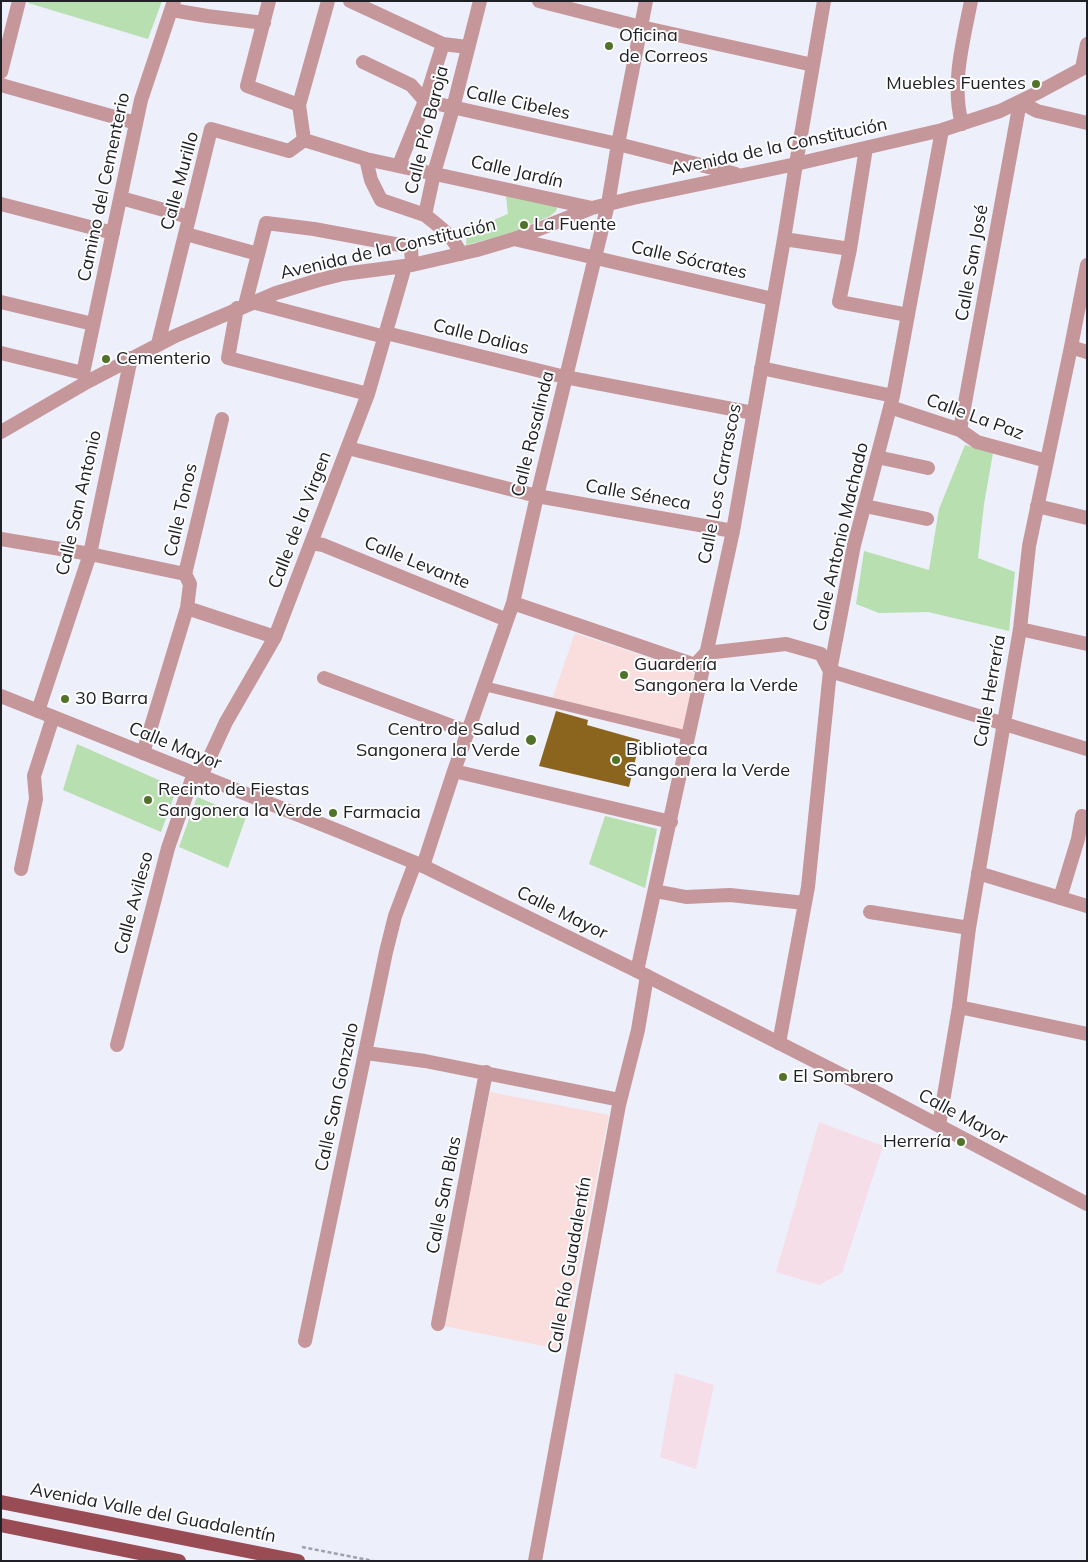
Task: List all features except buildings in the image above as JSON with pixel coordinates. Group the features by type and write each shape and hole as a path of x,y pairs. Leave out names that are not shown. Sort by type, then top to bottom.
{"main road":[{"name":"Avenida Valle del Guadalentín","path":"1,1502 298,1561"},
{"path":"1,1525 179,1561"}],"street":[{"path":"1,72 19,1"},
{"path":"268,1 247,86 299,105"},
{"path":"328,1 299,105 304,140 366,159 399,165 425,101 443,44"},
{"path":"350,1 443,44 467,48"},
{"name":"Calle Pío Baroja","path":"461,254 456,242 448,233 425,215 434,173 453,108 480,1"},
{"path":"539,1 813,65"},
{"name":"Calle Rosalinda","path":"419,864 513,603 536,496 608,204 646,1"},
{"name":"Calle Los Carrascos","path":"642,974 655,891 733,530 824,1"},
{"path":"962,124 957,108 958,71 971,1"},
{"path":"173,5 207,16 264,23"},
{"name":"Camino del Cementerio","path":"85,378 93,324 141,100 173,5"},
{"path":"1084,67 1087,44"},
{"path":"363,62 411,85 425,101"},
{"name":"Avenida de la Constitución","path":"1,432 85,378 245,305 324,279 461,254 514,239 592,208 942,130 1000,111 1084,67"},
{"path":"1,85 136,124"},
{"name":"Calle Cibeles","path":"425,101 618,144 740,175"},
{"path":"1020,102 1037,111 1087,123"},
{"name":"Calle San José","path":"960,430 1020,102"},
{"name":"Calle Murillo","path":"158,344 211,128 289,151 304,140"},
{"name":"Calle Antonio Machado","path":"779,1043 805,903 830,671 854,545 891,402 942,130"},
{"path":"866,148 850,249 839,302 908,315"},
{"path":"366,159 371,180 382,200 425,215"},
{"name":"Calle Jardín","path":"399,165 592,208"},
{"path":"120,198 190,217"},
{"path":"1,204 113,233"},
{"path":"368,394 228,358 245,305 266,222 411,246 409,265"},
{"path":"186,234 258,254"},
{"name":"Calle Sócrates","path":"514,239 774,299"},
{"path":"784,239 850,249"},
{"name":"Calle de la Virgen","path":"198,775 275,637 368,394 409,265"},
{"name":"Calle Herrería","path":"939,1125 1002,724 1020,629 1029,546 1087,265"},
{"path":"1,302 93,324"},
{"name":"Calle Dalias","path":"245,305 386,335 565,377 753,413"},
{"path":"1071,347 1087,352"},
{"path":"1,353 85,378"},
{"name":"Calle San Antonio","path":"38,711 90,554 131,358"},
{"name":"Calle La Paz","path":"761,368 891,402 960,430 977,442 1047,461"},
{"name":"Calle Tonos","path":"143,753 187,608 190,584 185,574 222,419"},
{"name":"Calle Séneca","path":"348,448 536,496 733,530"},
{"path":"878,457 928,468"},
{"path":"865,506 927,519"},
{"path":"1037,506 1087,518"},
{"path":"1,538 185,574"},
{"name":"Calle Levante","path":"312,543 324,545 507,620"},
{"path":"513,603 695,665 706,653 786,644 821,654 830,671 1087,749"},
{"path":"187,608 275,637"},
{"path":"1020,629 1087,644"},
{"path":"324,678 468,732"},
{"path":"484,686 689,736"},
{"name":"Calle Mayor","path":"1,696 419,864 779,1043 1087,1204"},
{"path":"21,869 36,799 34,776 53,717"},
{"path":"454,771 671,822"},
{"name":"Calle Avileso","path":"118,1045 168,848 198,775"},
{"path":"1060,898 1078,839 1082,816"},
{"name":"Calle San Gonzalo","path":"306,1341 386,952 395,916 419,864"},
{"path":"978,873 1087,906"},
{"path":"655,891 686,897 730,895 805,903"},
{"path":"870,912 969,928"},
{"name":"Calle Río Guadalentín","path":"535,1561 620,1100 638,1030 642,974"},
{"path":"959,1007 1087,1034"},
{"path":"366,1053 486,1072 620,1100"},
{"name":"Calle San Blas","path":"438,1324 486,1072"}],"shaded area":[{"path":"575,633 694,673 689,736 551,702"},
{"path":"490,1092 609,1115 563,1350 444,1326"},
{"path":"819,1122 883,1146 842,1273 819,1285 776,1272"},
{"path":"675,1373 714,1385 696,1469 660,1457"}],"green space":[{"path":"28,1 162,1 148,39 28,3"},
{"path":"506,196 554,205 557,208 550,216 508,234 466,245 467,231 508,214"},
{"path":"965,445 993,453 984,504 978,558 1015,572 1009,631 928,612 879,613 856,604 864,551 929,570 939,509"},
{"path":"77,744 177,788 161,832 63,790"},
{"path":"197,797 246,817 228,868 179,847"},
{"path":"605,816 657,829 645,888 589,864"}],"place":[{"name":"Oficina de Correos","path":"609,46"},
{"name":"Muebles Fuentes","path":"1036,84"},
{"name":"La Fuente","path":"524,225"},
{"name":"Cementerio","path":"106,359"},
{"name":"Guardería Sangonera la Verde","path":"624,675"},
{"name":"30 Barra","path":"65,699"},
{"name":"Centro de Salud Sangonera la Verde","path":"531,740"},
{"name":"Biblioteca Sangonera la Verde","path":"616,760"},
{"name":"Recinto de Fiestas Sangonera la Verde","path":"148,800"},
{"name":"Farmacia","path":"333,813"},
{"name":"El Sombrero","path":"783,1077"},
{"name":"Herrería","path":"961,1142"}]}
